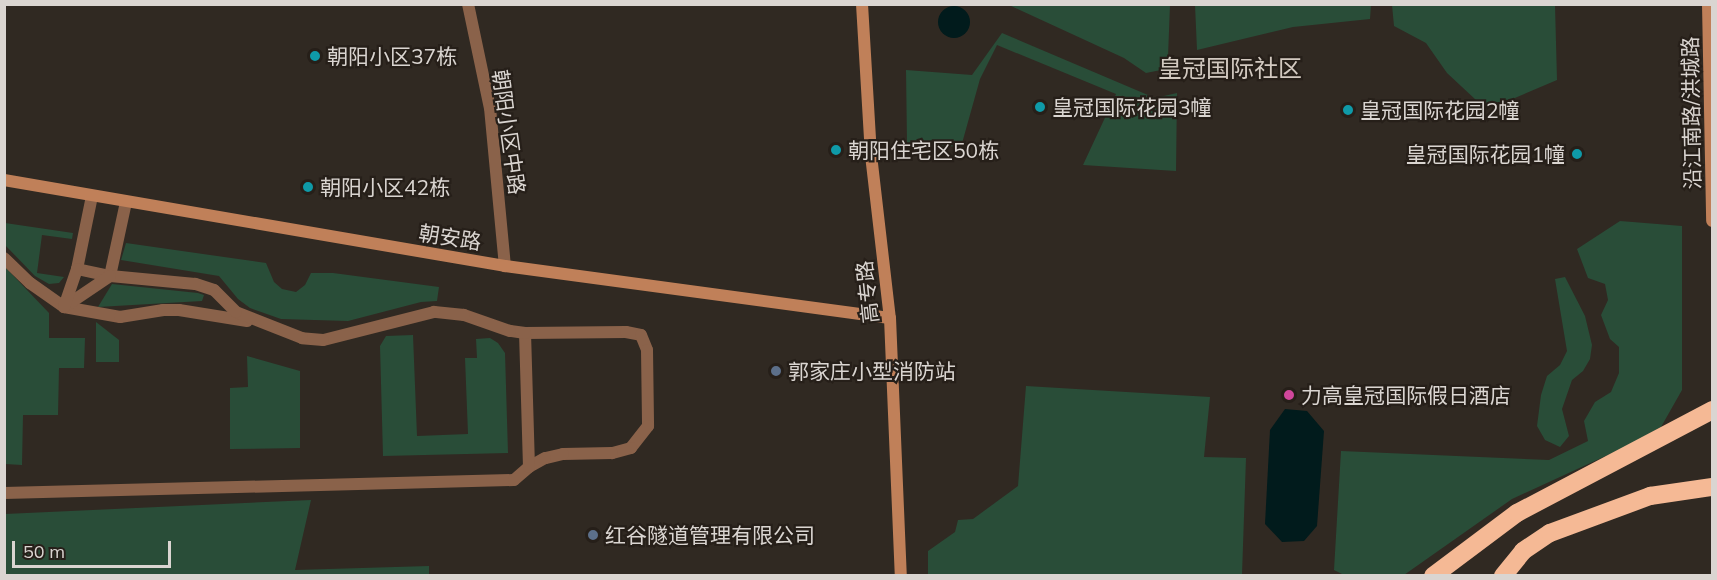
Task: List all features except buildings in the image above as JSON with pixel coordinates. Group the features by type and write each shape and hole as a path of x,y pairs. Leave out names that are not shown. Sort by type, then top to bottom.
{"highway":[{"path":"1433,576 1517,513 1713,410"},
{"path":"1503,576 1523,551 1550,533 1650,496 1713,487"}],"street":[{"name":"朝阳小区中路","path":"468,4 490,108 505,266"},
{"name":"高专路","path":"862,4 871,155 890,318 901,576"},
{"name":"沿江南路/洪城路","path":"1708,4 1713,221"},
{"name":"朝安路","path":"4,180 505,266 890,318"},
{"path":"64,307 77,269 92,196"},
{"path":"64,307 110,276 126,202"},
{"path":"4,258 30,283 64,307 120,317 163,310 179,310 269,326"},
{"path":"4,493 514,480 529,467 545,458 563,454 631,448 648,426 647,350 641,335 626,332 525,333 510,331 464,315 434,312 323,340 302,338 236,312 214,290 195,284 110,276 77,269"},
{"path":"525,333 529,467"}],"green space":[{"path":"1009,5 1170,5 1168,57 1161,70 1146,73 1124,58"},
{"path":"1195,5 1371,5 1370,19 1293,27 1197,50"},
{"path":"1392,5 1555,5 1557,80 1503,103 1489,106 1476,100 1447,73 1426,43 1394,26"},
{"path":"1002,33 1155,98 1177,93 1176,171 1083,165 1116,94 997,45 980,79 961,147 907,143 906,70 972,75"},
{"path":"1620,221 1682,226 1682,390 1661,427 1623,448 1512,499 1404,575 1344,575 1334,570 1341,451 1549,460 1588,441 1584,421 1595,402 1611,392 1619,373 1619,347 1610,339 1601,315 1608,300 1605,284 1588,278 1577,249"},
{"path":"5,223 73,233 72,239 42,235 37,273 64,277 59,283 49,284 35,276 5,245"},
{"path":"126,243 266,263 274,282 282,289 296,292 305,285 311,273 333,273 439,287 437,301 421,302 348,321 281,319 250,308 238,299 219,276 121,260"},
{"path":"5,267 49,313 49,338 85,338 84,368 59,368 58,415 23,415 22,465 5,464"},
{"path":"1565,277 1585,316 1592,345 1590,359 1583,371 1572,380 1562,409 1569,436 1560,447 1545,440 1537,426 1541,395 1547,376 1560,365 1567,351 1555,279"},
{"path":"112,284 204,295 202,301 98,307"},
{"path":"96,322 119,340 119,362 96,362"},
{"path":"413,335 417,436 468,434 465,358 477,358 476,339 490,338 498,343 505,353 508,453 383,456 380,346 386,336"},
{"path":"247,356 300,371 300,448 230,449 230,388 248,387"},
{"path":"1026,386 1210,397 1204,457 1246,458 1242,575 928,575 928,551 955,532 958,520 973,519 1018,486"},
{"path":"311,500 295,570 429,566 429,575 5,575 5,514"}],"water":[{"path":"954,6 966,10 970,22 966,34 954,38 942,34 938,22 942,10"},
{"path":"1285,409 1307,411 1324,431 1317,526 1304,541 1282,542 1265,524 1270,430"}],"place":[{"name":"朝阳小区37栋","path":"315,56"},
{"name":"皇冠国际花园3幢","path":"1040,107"},
{"name":"皇冠国际花园2幢","path":"1348,110"},
{"name":"朝阳住宅区50栋","path":"836,150"},
{"name":"皇冠国际花园1幢","path":"1577,154"},
{"name":"朝阳小区42栋","path":"308,187"},
{"name":"郭家庄小型消防站","path":"776,371"},
{"name":"力高皇冠国际假日酒店","path":"1289,395"},
{"name":"红谷隧道管理有限公司","path":"593,535"}],"district":[{"name":"皇冠国际社区","path":"1230,69"}]}
